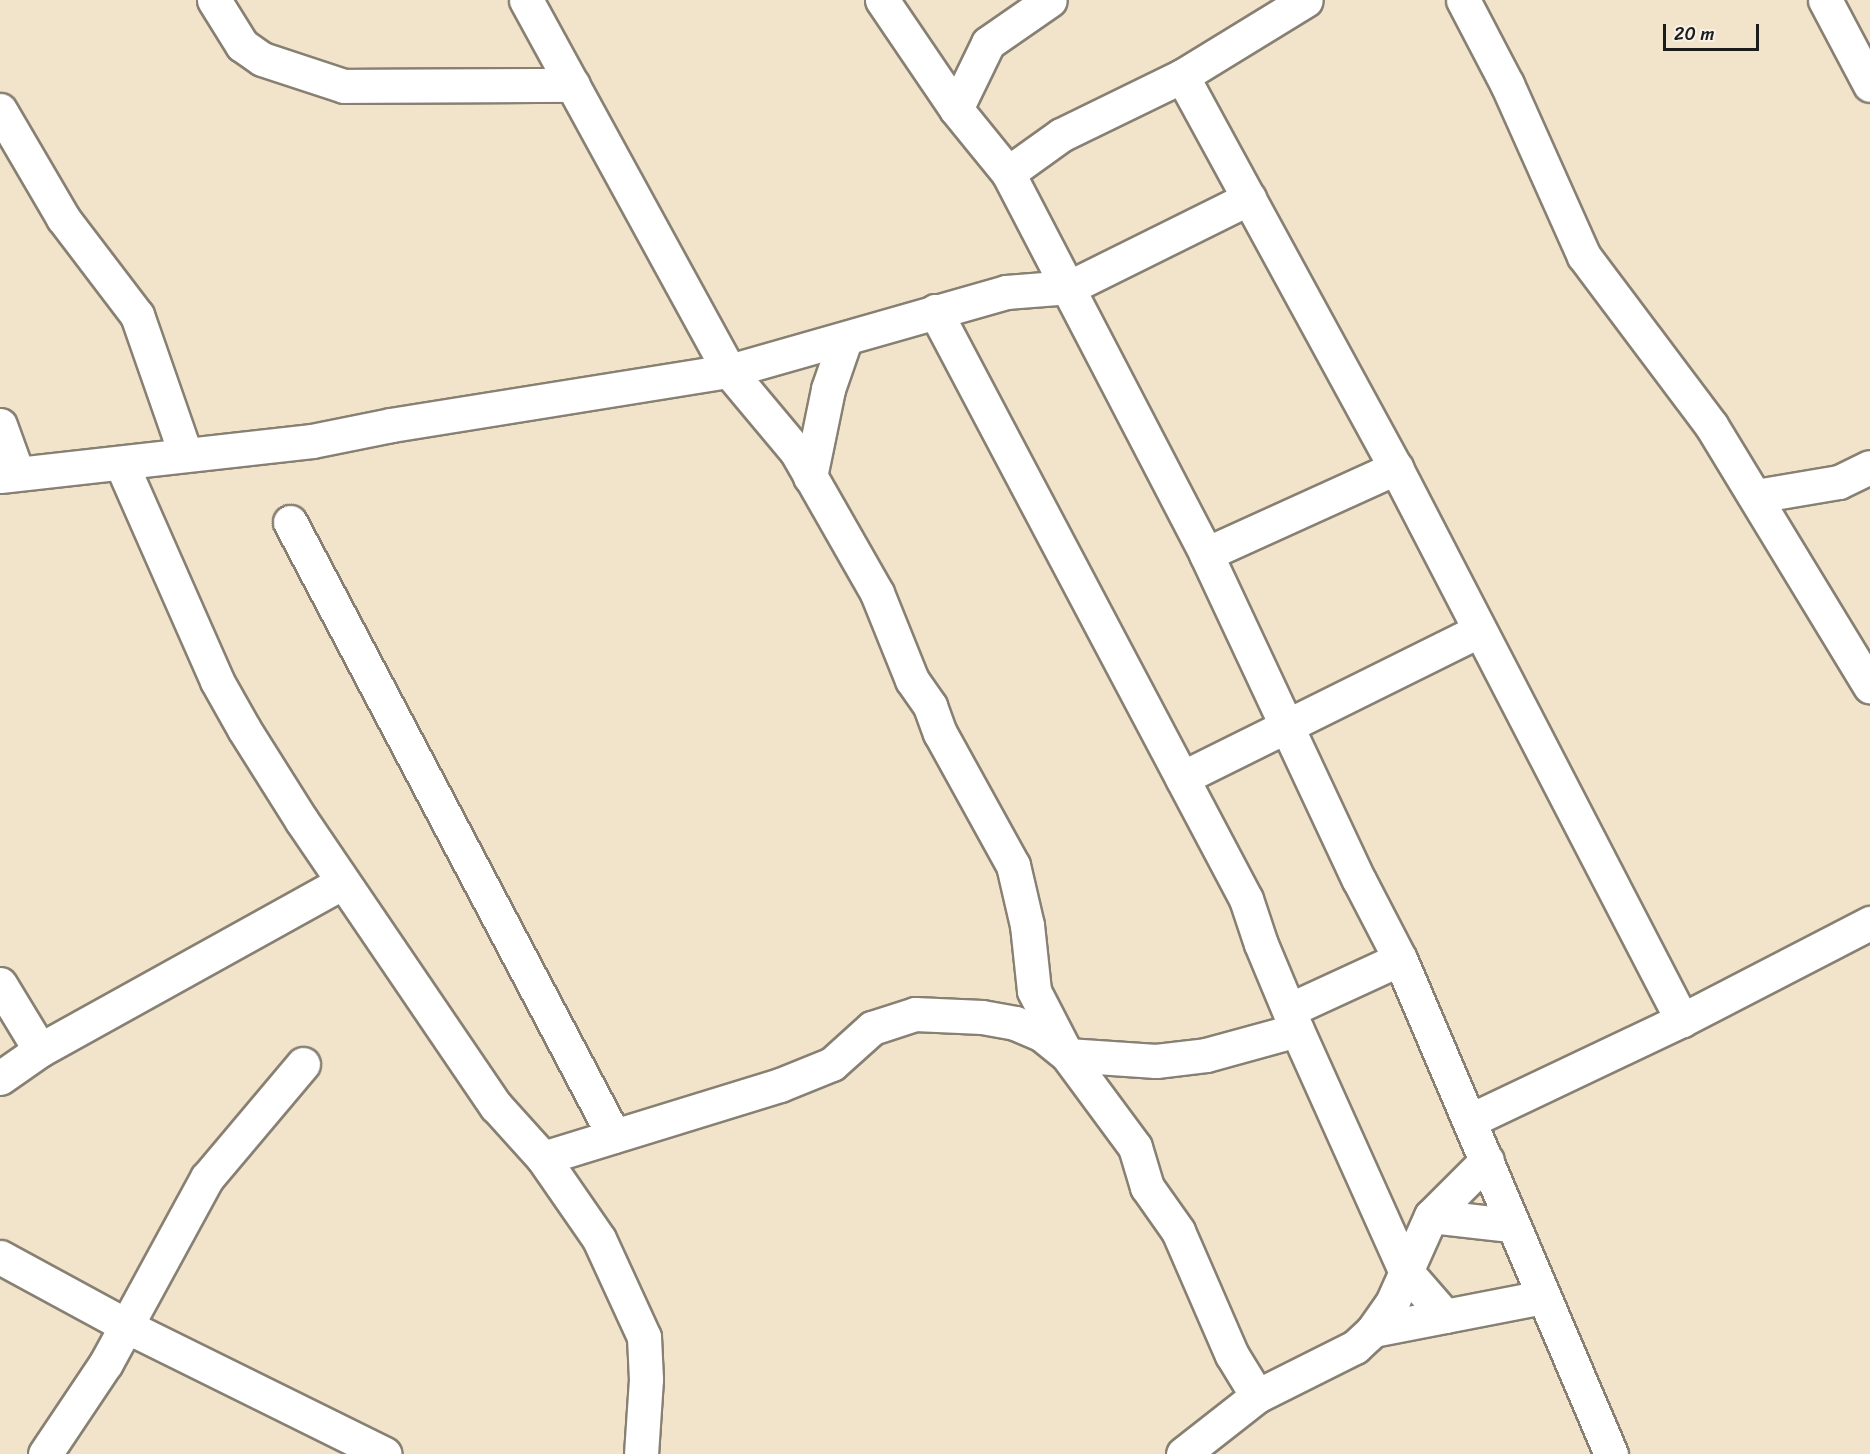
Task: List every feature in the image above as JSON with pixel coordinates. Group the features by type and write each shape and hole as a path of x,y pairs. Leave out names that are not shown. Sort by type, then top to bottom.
{"street":[{"path":"214,0 242,45 262,59 345,86 573,85"},
{"path":"526,0 729,371 796,451 877,593 912,680 930,706 945,742 1013,865 1027,925 1034,991 1066,1055 1135,1148 1147,1187 1178,1231 1232,1355 1257,1396"},
{"path":"882,0 956,109 1008,173 1070,287 1206,554 1400,959 1471,1120 1510,1225 1611,1454"},
{"path":"956,109 988,43 1050,0"},
{"path":"1008,173 1061,135 1182,76 1306,0"},
{"path":"1463,0 1508,84 1584,256 1678,375 1756,496 1870,687"},
{"path":"1825,0 1870,85"},
{"path":"1182,76 1396,468 1478,631 1682,1020"},
{"path":"0,110 63,218 137,315 185,453"},
{"path":"0,425 8,474 312,441 402,423 729,371 845,340 935,311 1006,292 1070,287 1249,198"},
{"path":"935,311 1246,899 1293,1020 1405,1270 1445,1316"},
{"path":"810,477 828,389 845,340"},
{"path":"121,463 217,681 343,882 496,1106 543,1158 591,1224 644,1337 646,1379 641,1454"},
{"path":"1756,496 1839,482 1870,467"},
{"path":"1206,554 1396,468"},
{"path":"291,522 614,1136"},
{"path":"1182,778 1478,631"},
{"path":"0,1078 40,1050 343,882"},
{"path":"1471,1120 1682,1020 1870,923"},
{"path":"543,1158 780,1085 832,1064 872,1028 915,1014 982,1017 1015,1023 1041,1034 1066,1055 1156,1061 1206,1056 1293,1020 1400,959"},
{"path":"0,984 40,1050"},
{"path":"45,1454 83,1400 207,1178 303,1065"},
{"path":"1183,1454 1257,1396 1355,1347 1373,1330 1392,1303 1431,1216 1487,1160"},
{"path":"1431,1216 1510,1225"},
{"path":"0,1257 262,1396 385,1454"},
{"path":"1373,1330 1543,1298"}]}
